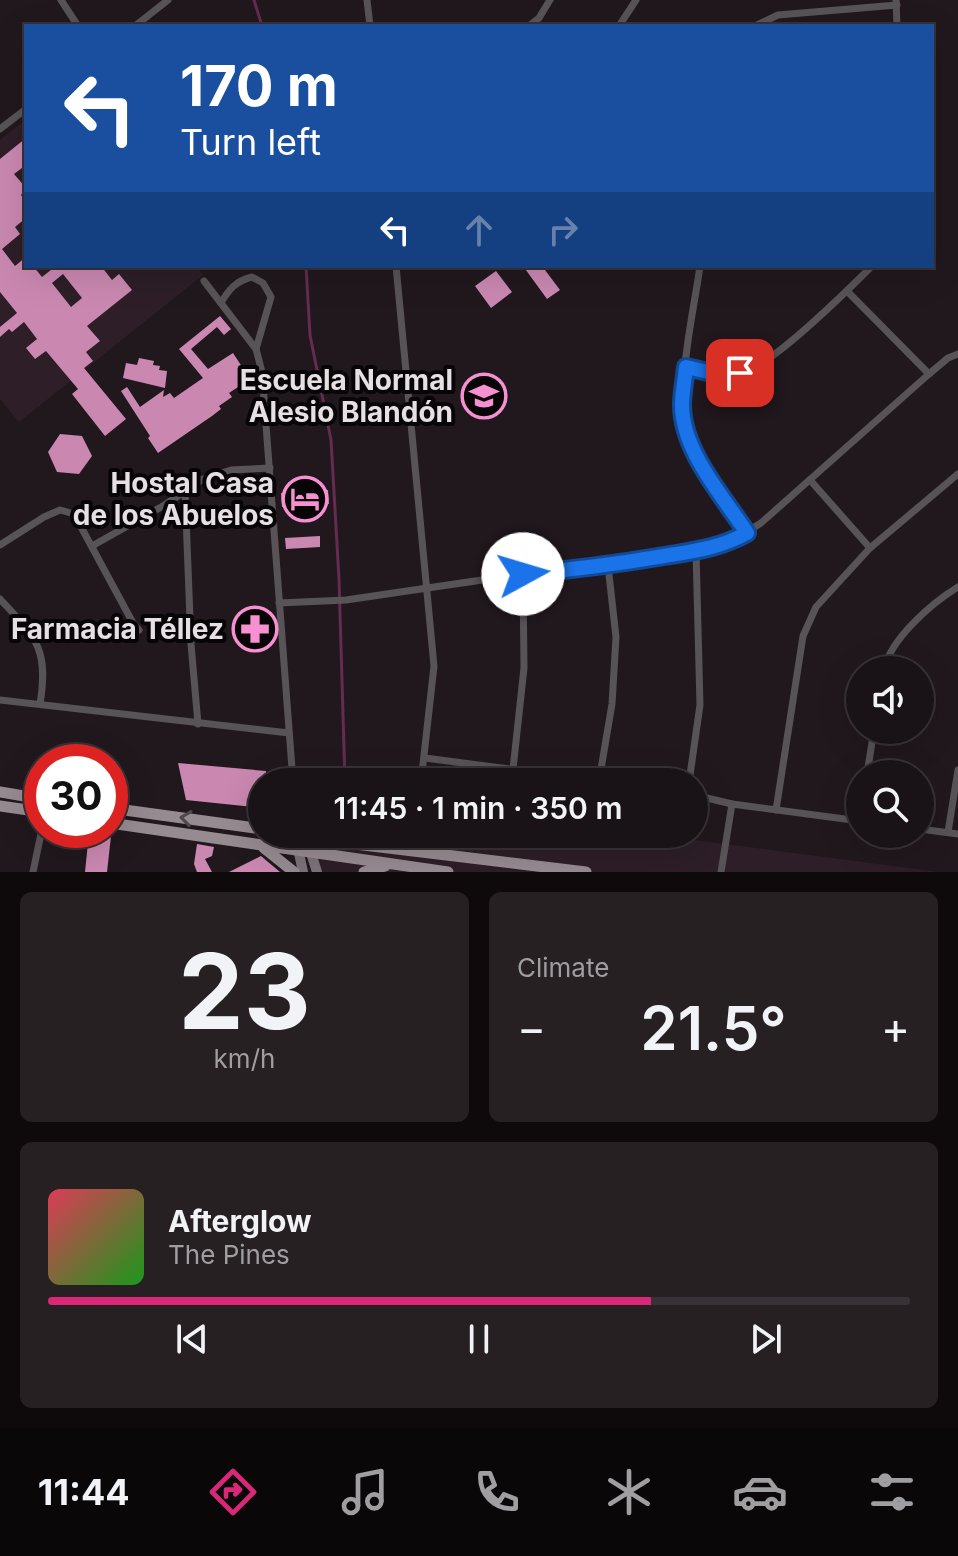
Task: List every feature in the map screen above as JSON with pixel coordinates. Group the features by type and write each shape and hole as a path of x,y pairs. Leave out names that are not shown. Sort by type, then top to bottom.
{"main road":[{"path":"0,792 24,796"},
{"path":"0,806 24,809"},
{"path":"128,810 248,827"},
{"path":"128,826 248,843"},
{"path":"264,848 294,872"},
{"path":"282,848 448,872"},
{"path":"308,848 317,872"},
{"path":"392,848 586,872"},
{"path":"296,850 303,872"},
{"path":"364,872 394,864"}],"street":[{"path":"61,0 77,24"},
{"path":"138,24 168,0"},
{"path":"367,0 370,24"},
{"path":"532,24 550,0"},
{"path":"620,24 636,0"},
{"path":"759,24 778,15 896,3 897,24"},
{"path":"0,129 24,111"},
{"path":"252,277 253,268"},
{"path":"396,268 434,666 423,768"},
{"path":"700,268 682,407 688,435 698,457 747,533"},
{"path":"686,367 717,374 740,373 759,366 870,268"},
{"path":"221,303 229,288 252,277"},
{"path":"252,277 263,283 271,297 256,349"},
{"path":"204,281 256,349 262,372 292,768"},
{"path":"847,291 929,374"},
{"path":"279,603 346,600 523,574 608,566 726,545 747,533 929,374 958,354"},
{"path":"92,546 163,506 203,479 231,470 270,468"},
{"path":"776,810 803,636 816,607 870,548 958,474"},
{"path":"810,480 870,548"},
{"path":"185,491 198,724"},
{"path":"163,506 185,513"},
{"path":"0,545 60,510 74,514 139,630"},
{"path":"691,768 700,705 696,551"},
{"path":"605,768 616,637 608,566"},
{"path":"513,768 524,668 523,574"},
{"path":"889,656 910,627 958,587"},
{"path":"0,599 31,632 42,652 44,681 40,704"},
{"path":"0,700 289,733"},
{"path":"425,758 505,768"},
{"path":"948,832 958,770"},
{"path":"708,798 846,819"},
{"path":"721,872 732,804"},
{"path":"934,830 958,834"},
{"path":"33,872 38,848"}],"shaded area":[{"path":"24,121 24,268 198,268 203,275 19,422 0,399 0,140"},
{"path":"708,842 939,872 317,872 305,848 708,848"}],"building":[{"path":"24,140 24,166 14,174 24,186 21,195 24,199 24,220 15,227 20,234 2,249 15,266 24,259 24,268 35,268 42,277 53,268 103,268 112,280 119,274 132,290 87,326 100,341 86,352 93,361 84,368 126,419 105,436 72,394 78,389 46,351 35,359 26,348 37,339 24,322 0,337 0,327 17,313 0,292 0,159","holes":["63,274 82,298 71,307 52,283"]},
{"path":"524,268 544,268 560,290 547,299"},
{"path":"496,271 512,292 491,308 475,286"},
{"path":"220,316 231,329 224,335 217,327 191,349 208,369 233,353 250,379 229,393 232,397 219,406 221,409 158,453 121,391 127,387 140,407 164,390 163,397 170,393 174,398 203,378 179,349"},
{"path":"139,358 154,361 153,365 160,366 159,370 167,371 165,388 123,378 126,363 137,365"},
{"path":"60,434 82,436 92,456 79,474 57,472 48,452"},
{"name":"Hostal Casa de los Abuelos","path":"328,490 329,504 282,507 281,493"},
{"path":"320,536 320,547 286,549 285,538"},
{"name":"Farmacia Téllez","path":"269,622 270,634 240,636 240,624"},
{"path":"178,763 248,769 248,807 186,800"},
{"path":"197,844 214,847 212,856 205,859 212,872 197,872 194,864"},
{"path":"87,848 110,848 107,872 85,872"},
{"path":"261,856 280,872 229,872"}],"waterway":[{"path":"254,0 261,24"},
{"path":"306,268 310,335 331,440 345,768"}],"place":[{"name":"Escuela Normal Alesio Blandón","path":"484,396"},
{"name":"Hostal Casa de los Abuelos","path":"305,499"},
{"name":"Farmacia Téllez","path":"255,629"}],"route":[{"path":"523,574 608,566 696,551 726,545 747,533 698,457 688,435 682,407 686,367 717,374 740,373"}]}
